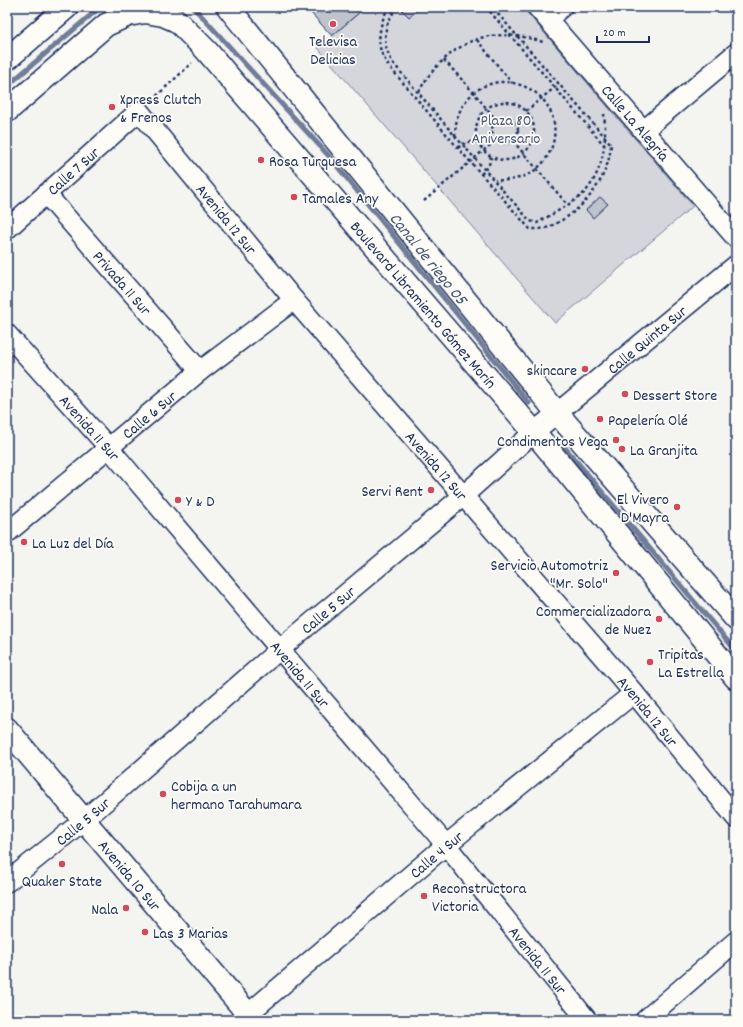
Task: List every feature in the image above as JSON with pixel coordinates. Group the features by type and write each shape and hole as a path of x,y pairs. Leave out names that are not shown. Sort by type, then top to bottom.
{"main road":[{"path":"7,59 67,7"},
{"name":"Boulevard Libramiento Gómez Morín","path":"228,7 557,413 736,619"},
{"name":"Boulevard Libramiento Gómez Morín","path":"7,111 106,25 128,15 145,12 163,15 177,21 206,50 534,432 736,678"},
{"name":"Avenida 10 Sur","path":"7,729 247,1018"}],"street":[{"path":"542,13 562,7"},
{"name":"Calle La Alegría","path":"542,13 736,238"},
{"path":"643,131 736,53"},
{"name":"Calle 7 Sur","path":"7,229 139,111"},
{"name":"Avenida 12 Sur","path":"139,111 294,300 634,693 736,818"},
{"name":"Privada 11 Sur","path":"46,194 200,371"},
{"name":"Calle Quinta Sur","path":"557,413 736,265"},
{"name":"Calle 6 Sur","path":"7,533 200,371 294,300"},
{"name":"Avenida 11 Sur","path":"7,334 109,448 446,845 587,1020"},
{"name":"Calle 5 Sur","path":"7,882 84,820 280,649 463,496 557,413"},
{"name":"Calle 4 Sur","path":"247,1018 446,845 634,693"},
{"path":"645,1020 736,941"}],"path":[{"path":"389,7 383,19 379,42 382,54 388,65 470,162 530,229 544,228 575,210 588,200 597,187 610,154 611,144 492,7"},
{"path":"397,7 388,21 384,43 387,53 393,63 530,221 537,223 586,191 598,169 604,146 605,138 603,108"},
{"path":"486,7 604,146"},
{"path":"419,92 423,83 444,60 466,44 476,40 485,37 511,35 549,44"},
{"path":"476,40 512,82"},
{"path":"139,111 206,50"},
{"path":"444,60 496,120"},
{"path":"455,136 457,117 467,100 474,93 488,85 512,82 533,91 541,98 549,109 554,121 552,148 546,160 528,176 517,180 495,180"},
{"path":"526,111 559,84"},
{"path":"498,103 511,103 520,106 526,111 531,119 534,133 530,146 524,153 516,158 508,160 491,157 483,150 477,140 476,131 477,123 487,108 498,103"},
{"path":"500,117 508,117 515,121 518,125 518,134 513,141 504,143 496,140 491,132 493,123 500,117"},
{"path":"458,148 462,144 477,140"},
{"path":"424,201 496,140"},
{"path":"513,141 567,204"},
{"path":"481,174 486,170 490,163 491,157"}],"green space":[{"name":"Plaza 80 Aniversario","path":"366,7 522,7 693,206 555,323 318,48"}],"building":[{"name":"Televisa Delicias","path":"315,7 359,7 362,10 332,36 310,12"},
{"path":"405,7 420,7 409,17 402,10"},
{"path":"600,197 608,204 593,218 586,210"}],"waterway":[{"name":"Canal de riego 05","path":"7,86 102,7"},
{"name":"Canal de riego 05","path":"192,7 328,155 529,403"},
{"path":"562,444 736,651"}],"place":[{"name":"Televisa Delicias","path":"333,24"},
{"name":"Xpress Clutch & Frenos","path":"112,107"},
{"name":"Rosa Turquesa","path":"261,160"},
{"name":"Tamales Any","path":"294,197"},
{"name":"skincare","path":"585,369"},
{"name":"Dessert Store","path":"625,394"},
{"name":"Papelería Olé","path":"600,419"},
{"name":"Condimentos Vega","path":"616,440"},
{"name":"La Granjita","path":"622,449"},
{"name":"Servi Rent","path":"431,490"},
{"name":"Y & D","path":"178,500"},
{"name":"El Vivero D'Mayra","path":"677,507"},
{"name":"La Luz del Día","path":"24,542"},
{"name":"Servicio Automotriz \"Mr. Solo\"","path":"616,573"},
{"name":"Commercializadora de Nuez","path":"659,619"},
{"name":"Tripitas La Estrella","path":"650,662"},
{"name":"Cobija a un hermano Tarahumara","path":"163,794"},
{"name":"Quaker State","path":"62,864"},
{"name":"Reconstructora Victoria","path":"424,896"},
{"name":"Nala","path":"126,908"},
{"name":"Las 3 Marias","path":"145,932"}]}
